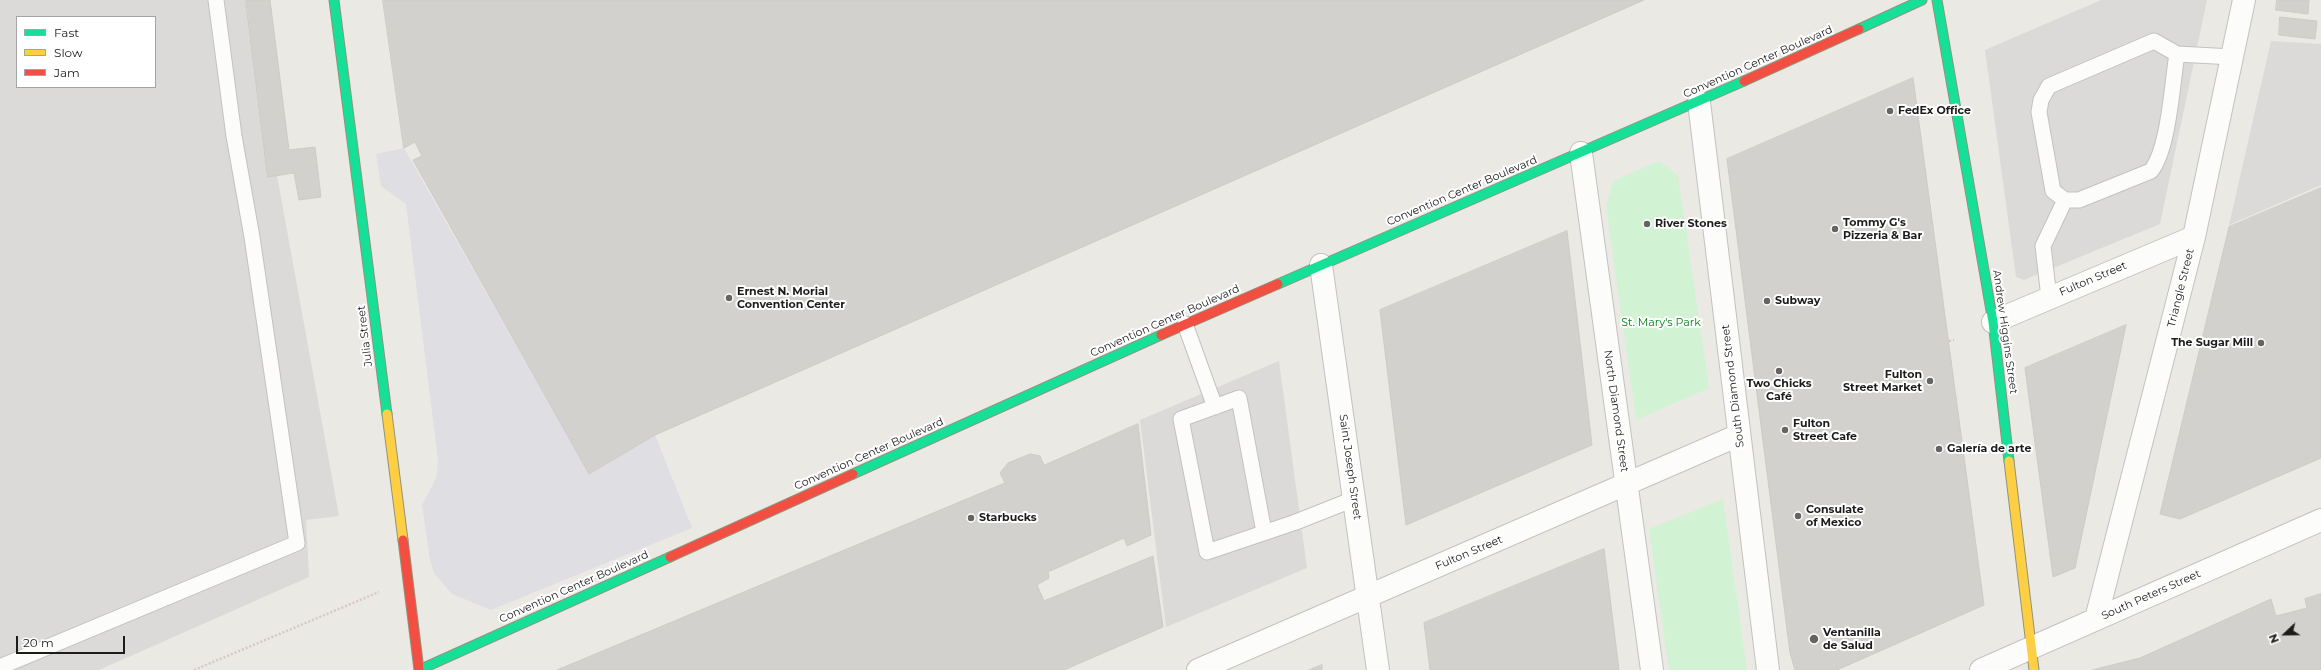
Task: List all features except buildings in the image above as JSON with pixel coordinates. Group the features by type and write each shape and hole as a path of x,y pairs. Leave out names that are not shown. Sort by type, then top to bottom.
{"street":[{"name":"Julia Street","path":"334,0 419,670"},
{"name":"Convention Center Boulevard","path":"419,670 1185,324 1699,102 1922,0"},
{"name":"Andrew Higgins Street","path":"1937,0 1993,322 2034,670"},
{"name":"Triangle Street","path":"2096,620 2194,237 2244,0"},
{"name":"South Diamond Street","path":"1699,102 1768,670"},
{"name":"North Diamond Street","path":"1581,153 1652,670"},
{"name":"Fulton Street","path":"1993,322 2194,237"},
{"name":"Saint Joseph Street","path":"1321,265 1369,596 1378,670"},
{"name":"Fulton Street","path":"1198,670 1739,436"},
{"name":"South Peters Street","path":"1981,670 2321,520"}],"lane":[{"path":"0,667 297,544 252,237 234,136 216,0"},
{"path":"2177,54 2163,145 2156,164 2151,171 2079,200 2065,200 2053,191 2039,112 2041,100 2049,86 2154,41 2177,54 2233,56"},
{"path":"2049,298 2043,246 2065,200"},
{"path":"1185,324 1215,407"},
{"path":"1264,532 1239,398 1181,419 1206,552 1264,532 1354,499"}],"path":[{"path":"1949,341 1954,340"},
{"path":"194,670 379,592"}],"green space":[{"name":"St. Mary's Park","path":"1659,161 1678,175 1709,388 1636,420 1606,206 1613,181"},
{"path":"1723,499 1747,670 1669,670 1649,529"}],"shaded area":[{"path":"0,0 245,0 339,516 306,520 309,577 99,670 0,670"},
{"path":"2101,0 2207,0 2160,224 2024,280 2016,277 1985,50"},
{"path":"2271,41 2321,44 2321,185 2229,225"},
{"path":"404,148 589,474 655,435 692,528 491,610 452,594 434,573 430,560 422,505 436,479 438,460 406,204 381,186 376,154"},
{"path":"1279,361 1307,568 1166,627 1140,420"}],"traffic: fast":[{"path":"334,0 387,414"},
{"path":"1859,29 1922,0"},
{"path":"1937,0 1993,322 2009,461"},
{"path":"1278,284 1744,81"},
{"path":"853,474 1161,335"},
{"path":"419,670 670,557"}],"traffic: slow":[{"path":"387,414 403,540"},
{"path":"2009,461 2034,670"}],"traffic: jam":[{"path":"1744,81 1859,29"},
{"path":"1161,335 1278,284"},
{"path":"670,557 853,474"},
{"path":"403,540 419,670"}],"place":[{"name":"FedEx Office","path":"1890,111"},
{"name":"River Stones","path":"1647,224"},
{"name":"Tommy G's Pizzeria & Bar","path":"1835,229"},
{"name":"Ernest N. Morial Convention Center","path":"729,298"},
{"name":"Subway","path":"1767,301"},
{"name":"The Sugar Mill","path":"2261,343"},
{"name":"Two Chicks Café","path":"1779,371"},
{"name":"Fulton Street Market","path":"1930,381"},
{"name":"Fulton Street Cafe","path":"1785,430"},
{"name":"Galería de arte","path":"1939,449"},
{"name":"Consulate of Mexico","path":"1798,516"},
{"name":"Starbucks","path":"971,518"},
{"name":"Ventanilla de Salud","path":"1814,639"}]}
